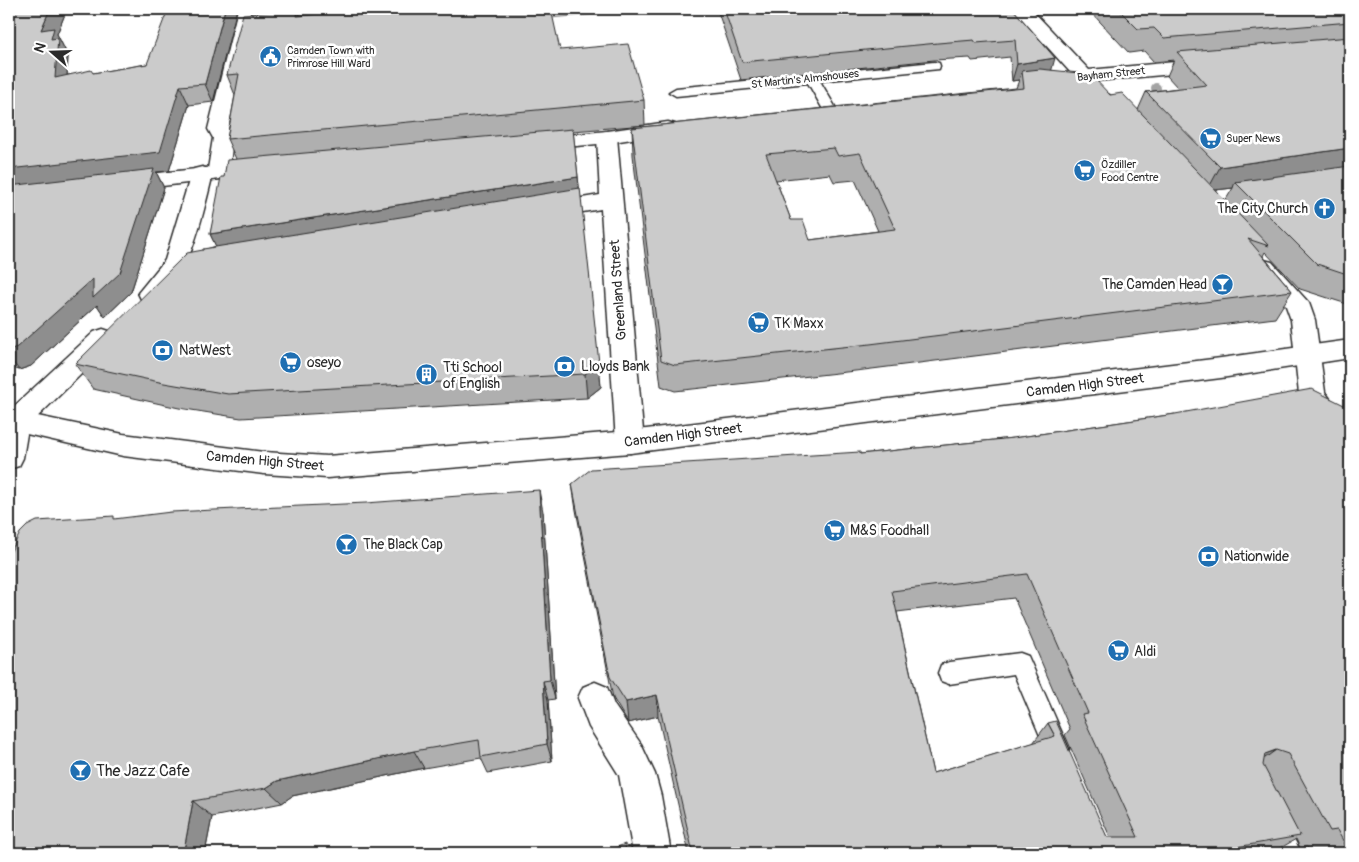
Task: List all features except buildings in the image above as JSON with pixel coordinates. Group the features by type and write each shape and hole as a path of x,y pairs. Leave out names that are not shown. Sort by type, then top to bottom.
{"main road":[{"path":"9,458 12,421 172,271 223,138 218,129 248,9"},
{"path":"1022,9 1079,70"},
{"path":"241,31 264,29"},
{"name":"Bayham Street","path":"1095,94 1030,88 1055,81 1079,70 1226,63"},
{"path":"807,112 850,108"},
{"path":"519,146 607,137 692,125"},
{"name":"Greenland Street","path":"607,137 630,442"},
{"path":"106,186 286,166"},
{"path":"524,214 611,200"},
{"path":"1248,251 1296,303 1303,320 1312,394 1350,447"},
{"path":"172,271 197,268"},
{"name":"Camden High Street","path":"12,421 123,445 264,463 327,466 371,464 630,442 1350,349"},
{"path":"595,698 598,710 625,750 634,768 652,853"}],"lane":[{"name":"St Martin's Almshouses","path":"676,92 934,66"},
{"path":"812,78 830,110"},
{"path":"949,673 1020,663 1067,772"},
{"path":"1260,800 1288,853"}],"shaded area":[{"path":"549,9 653,9 551,18"}],"place":[{"name":"Camden Town with Primrose Hill Ward","path":"271,56"},
{"name":"Super News","path":"1210,138"},
{"name":"Özdiller Food Centre","path":"1085,170"},
{"name":"The City Church","path":"1324,208"},
{"name":"The Camden Head","path":"1223,284"},
{"name":"TK Maxx","path":"758,323"},
{"name":"NatWest","path":"163,350"},
{"name":"oseyo","path":"291,362"},
{"name":"Lloyds Bank","path":"565,366"},
{"name":"Tti School of English","path":"427,375"},
{"name":"M&S Foodhall","path":"834,530"},
{"name":"The Black Cap","path":"347,544"},
{"name":"Nationwide","path":"1208,556"},
{"name":"Aldi","path":"1118,651"},
{"name":"The Jazz Cafe","path":"80,771"}]}
